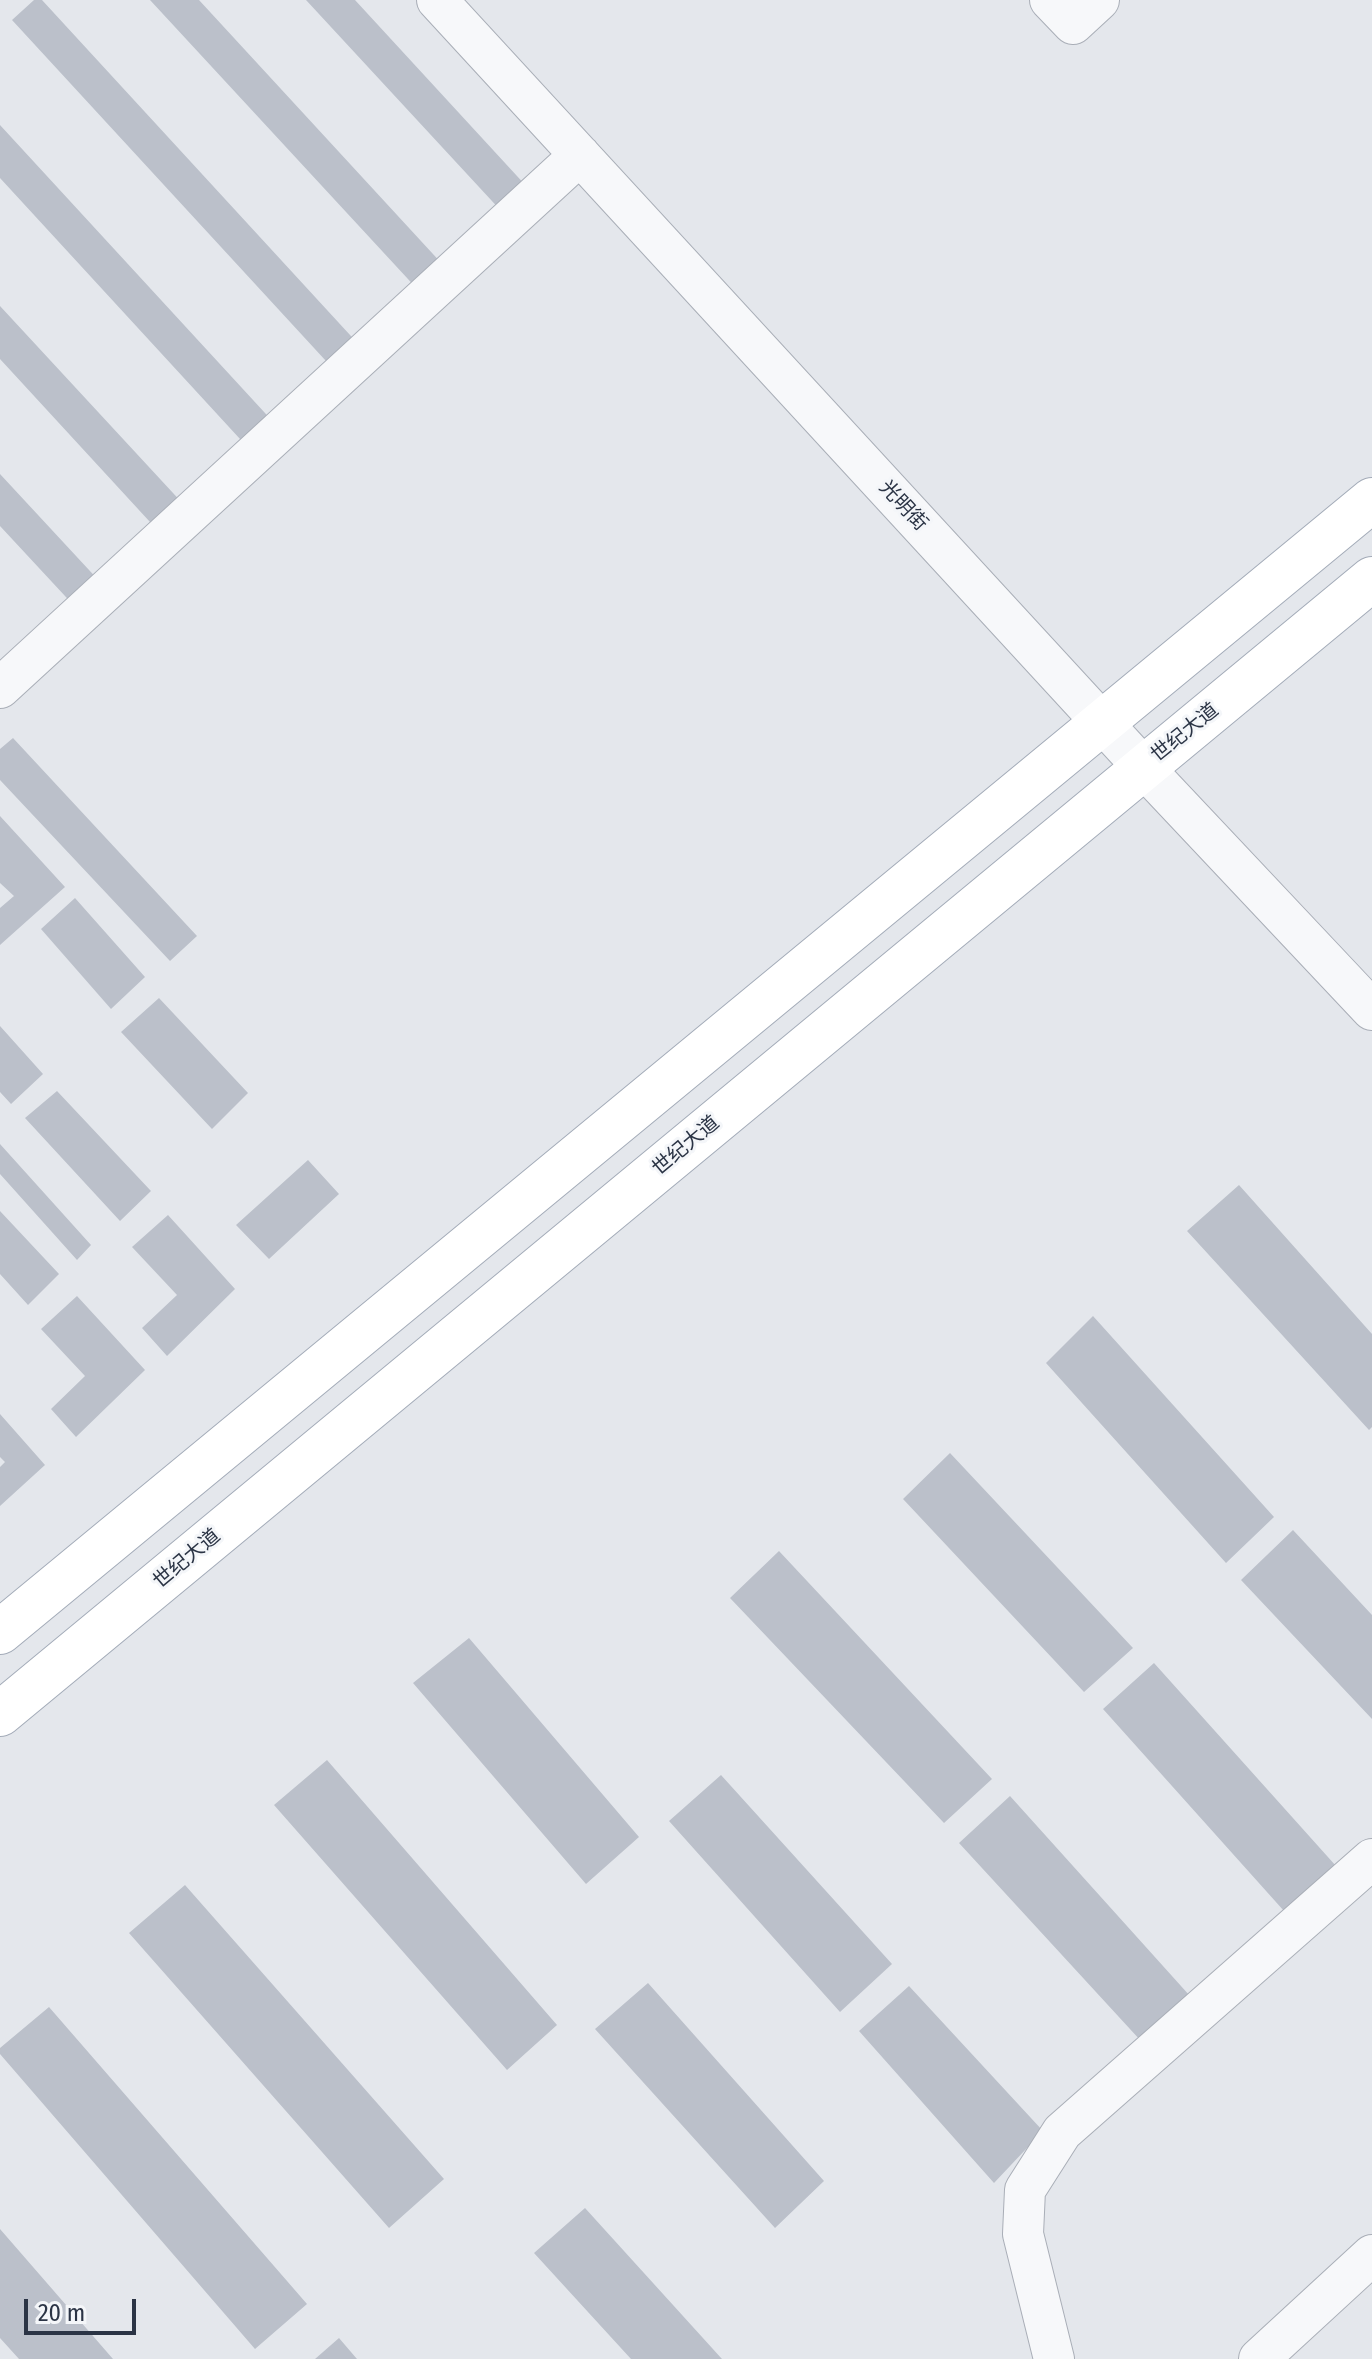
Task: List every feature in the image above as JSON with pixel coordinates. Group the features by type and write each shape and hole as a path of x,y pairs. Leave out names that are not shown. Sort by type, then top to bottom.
{"main road":[{"path":"0,1632 1372,500"},
{"name":"世纪大道","path":"0,1714 1372,579"}],"street":[{"name":"光明街","path":"437,0 1143,767 1372,1010"},
{"path":"1050,0 1073,24 1099,0"},
{"path":"0,688 580,155"},
{"path":"1054,2359 1023,2234 1025,2190 1062,2132 1372,1859"},
{"path":"1259,2359 1372,2255"}],"building":[{"path":"34,0 42,0 373,360 349,386 12,20"},
{"path":"150,0 199,0 456,279 432,305"},
{"path":"306,0 355,0 540,201 516,227"},
{"path":"0,125 288,438 263,464 0,178"},
{"path":"0,306 198,520 173,547 0,359"},
{"path":"0,474 115,598 91,624 0,526"},
{"path":"13,738 197,936 170,961 0,780 0,749"},
{"path":"0,816 65,887 0,945 0,908 14,896 0,883"},
{"path":"75,898 145,977 111,1009 41,929"},
{"path":"159,998 248,1093 212,1129 121,1032"},
{"path":"0,1026 43,1074 11,1104 0,1092"},
{"path":"57,1091 151,1191 120,1221 25,1118"},
{"path":"0,1144 91,1245 77,1260 0,1174"},
{"path":"308,1160 339,1194 269,1259 236,1225"},
{"path":"1239,1185 1372,1334 1372,1427 1369,1430 1187,1231"},
{"path":"0,1211 59,1274 28,1305 0,1274"},
{"path":"168,1215 235,1289 167,1356 142,1328 177,1295 132,1247"},
{"path":"77,1296 145,1370 76,1437 51,1409 85,1376 41,1329"},
{"path":"1093,1316 1274,1517 1226,1563 1046,1363"},
{"path":"0,1414 45,1465 0,1506 0,1467 5,1462 0,1457"},
{"path":"950,1453 1133,1648 1084,1692 903,1499"},
{"path":"1293,1530 1372,1615 1372,1719 1241,1580"},
{"path":"779,1551 992,1779 944,1823 730,1598"},
{"path":"469,1638 639,1837 586,1884 413,1683"},
{"path":"1154,1663 1336,1866 1284,1911 1103,1709"},
{"path":"327,1760 557,2025 507,2070 274,1805"},
{"path":"721,1775 892,1964 840,2012 669,1821"},
{"path":"1010,1796 1190,1996 1141,2041 959,1843"},
{"path":"185,1885 444,2179 389,2228 129,1933"},
{"path":"648,1983 824,2181 775,2228 595,2029"},
{"path":"909,1986 1043,2131 994,2183 859,2031"},
{"path":"49,2007 307,2304 255,2349 0,2054 0,2048"},
{"path":"585,2208 722,2359 631,2359 534,2253"},
{"path":"0,2229 113,2359 19,2359 0,2338"},
{"path":"339,2338 357,2359 315,2359"}]}
